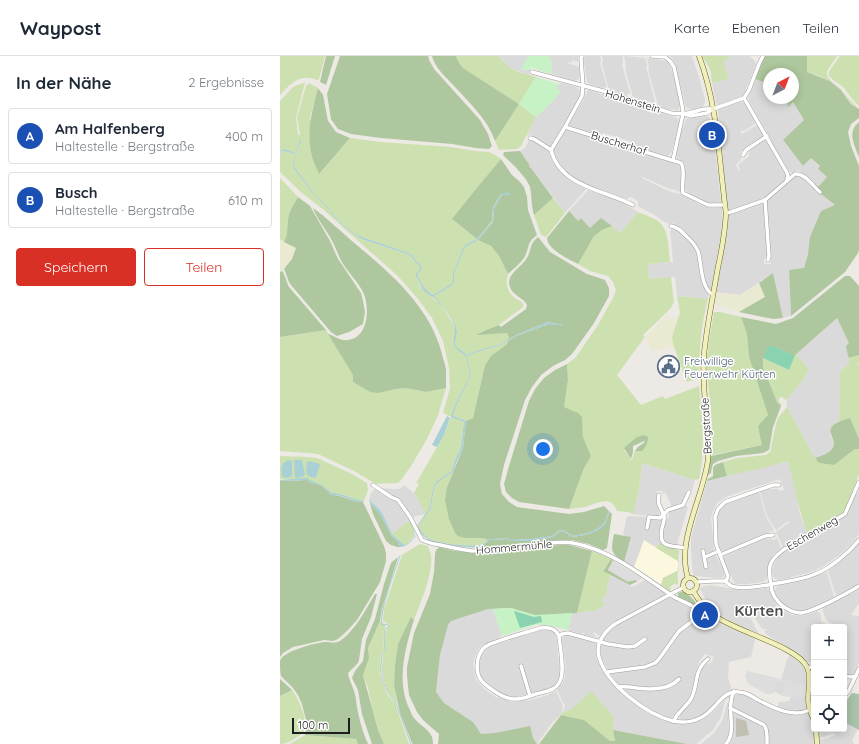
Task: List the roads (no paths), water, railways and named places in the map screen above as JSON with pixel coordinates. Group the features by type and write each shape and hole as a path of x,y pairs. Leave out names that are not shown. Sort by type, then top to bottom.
{"main road":[{"name":"Bergstraße","path":"688,578 685,570 685,548 705,478 708,458 703,378 706,332 726,226 726,213 713,109 705,72 699,56"},
{"path":"688,578 693,578 697,582 697,588 693,591 687,591 684,587 684,582 688,578"},
{"path":"693,591 702,605 716,617 800,658 808,668 810,681 808,706 810,710"},
{"path":"816,732 817,744"}],"street":[{"path":"582,56 582,96 551,150 552,156 564,172 577,182 588,188 627,201 633,205"},
{"path":"652,56 665,58 670,61 674,67 683,114 673,160 683,165 683,193 708,205 725,205"},
{"path":"763,56 749,90 744,98 786,171 788,175 787,180"},
{"name":"Hohenstein","path":"532,72 607,92 671,113 691,116 706,113 744,98"},
{"name":"Buscherhof","path":"565,127 673,160"},
{"path":"743,155 746,150 767,136"},
{"path":"530,138 551,150"},
{"path":"726,213 765,200 795,174 803,176 820,192"},
{"path":"765,200 768,260"},
{"path":"671,226 674,226 682,231 695,246 698,252 704,280 709,292 713,295"},
{"name":"Eschenweg","path":"771,584 770,566 777,554 845,514 859,482"},
{"name":"Hommermühle","path":"373,485 398,500 413,522 422,540 472,551 553,543 571,543 592,548 606,554 697,609 699,616 679,631 655,663 645,667 607,672"},
{"path":"725,581 728,576 716,544 715,517 718,509 725,502 773,485 779,485"},
{"path":"647,528 649,517 660,518 668,510 683,505 689,492"},
{"path":"659,495 658,501 660,509 664,515 661,537 662,541 664,544 669,546 685,548"},
{"path":"705,557 765,536 773,535"},
{"path":"697,582 725,581 735,587 750,587 797,580 816,574 833,564 859,540"},
{"path":"703,551 706,567"},
{"path":"771,584 772,592 778,601 785,608 800,613 820,607 859,586"},
{"path":"684,587 615,624 603,635 598,652 599,657 603,666 618,687 644,708 674,721 685,722 699,719 710,712 726,694 734,691 748,694 777,709 788,712 802,712 810,710"},
{"path":"540,628 552,628 559,636 563,672 560,683 555,688 521,699 510,699 502,696 482,683 476,669 478,658 482,649 502,639 540,628"},
{"path":"559,636 568,633 608,644 628,647 635,646 645,639"},
{"path":"674,721 692,698 699,668 708,659"},
{"path":"522,666 530,696"},
{"path":"847,693 859,668"},
{"path":"847,676 856,676"},
{"path":"618,687 623,686 644,689 664,688 671,686 679,679"},
{"path":"726,744 732,734 730,708 731,698 734,691"},
{"path":"730,708 752,718 766,727 767,744"}],"water":[{"path":"299,138 301,143 298,146 294,166 312,191 339,221 355,234 411,254 420,264 422,269 417,274 427,291 433,295 453,283 453,274 464,246 477,239 492,222 493,208 497,200 501,194 509,192 510,195 502,195 498,201 494,209 493,222 478,240 465,247 454,274 454,283 434,296 441,304 455,324 457,331 455,344 467,355 501,344 516,335 548,322 563,325 549,324 516,336 501,345 467,356 471,376 456,406 453,416 466,421 463,448 453,472 438,482 434,488 431,508 418,526 422,533 428,538 439,542 469,546 481,545 488,539 507,538 510,540 532,539 552,536 560,530 573,536 598,529 605,522 609,511 607,521 599,530 573,537 560,531 553,537 532,541 510,541 507,539 489,540 484,545 476,547 462,547 445,544 430,540 421,534 417,526 430,507 433,488 437,481 452,471 455,460 461,448 464,422 451,417 455,405 470,376 466,356 455,346 454,340 455,327 450,317 442,306 422,288 416,276 416,273 420,270 420,267 410,255 362,239 355,235 338,221 311,191 293,167 296,154 282,151 280,157 281,151 284,149 296,153 297,146 300,142"},
{"path":"447,416 450,418 444,435 437,447 432,445"},
{"path":"288,460 292,461 292,475 291,477 285,478 282,476 281,470 284,463"},
{"path":"294,460 302,460 305,475 302,477 295,478"},
{"path":"309,461 320,464 316,478 309,476 307,473 307,462"},
{"path":"307,478 325,487 332,493 364,501 359,502 336,495 331,495 321,486 307,480 280,480"},
{"path":"369,500 382,513 392,534 404,545 414,537 414,529 415,537 407,545 400,547 399,543 391,535 380,514"}],"waterway":[{"path":"400,556 383,611 382,625 387,624 389,626 385,630 385,651 382,656 380,672 383,675 385,687 397,706 411,744"}],"place":[{"name":"Busch","path":"712,135"},
{"name":"Freiwillige Feuerwehr Kürten","path":"669,367"},
{"name":"Am Halfenberg","path":"705,615"}],"district":[{"name":"Kürten","path":"759,610"}]}
